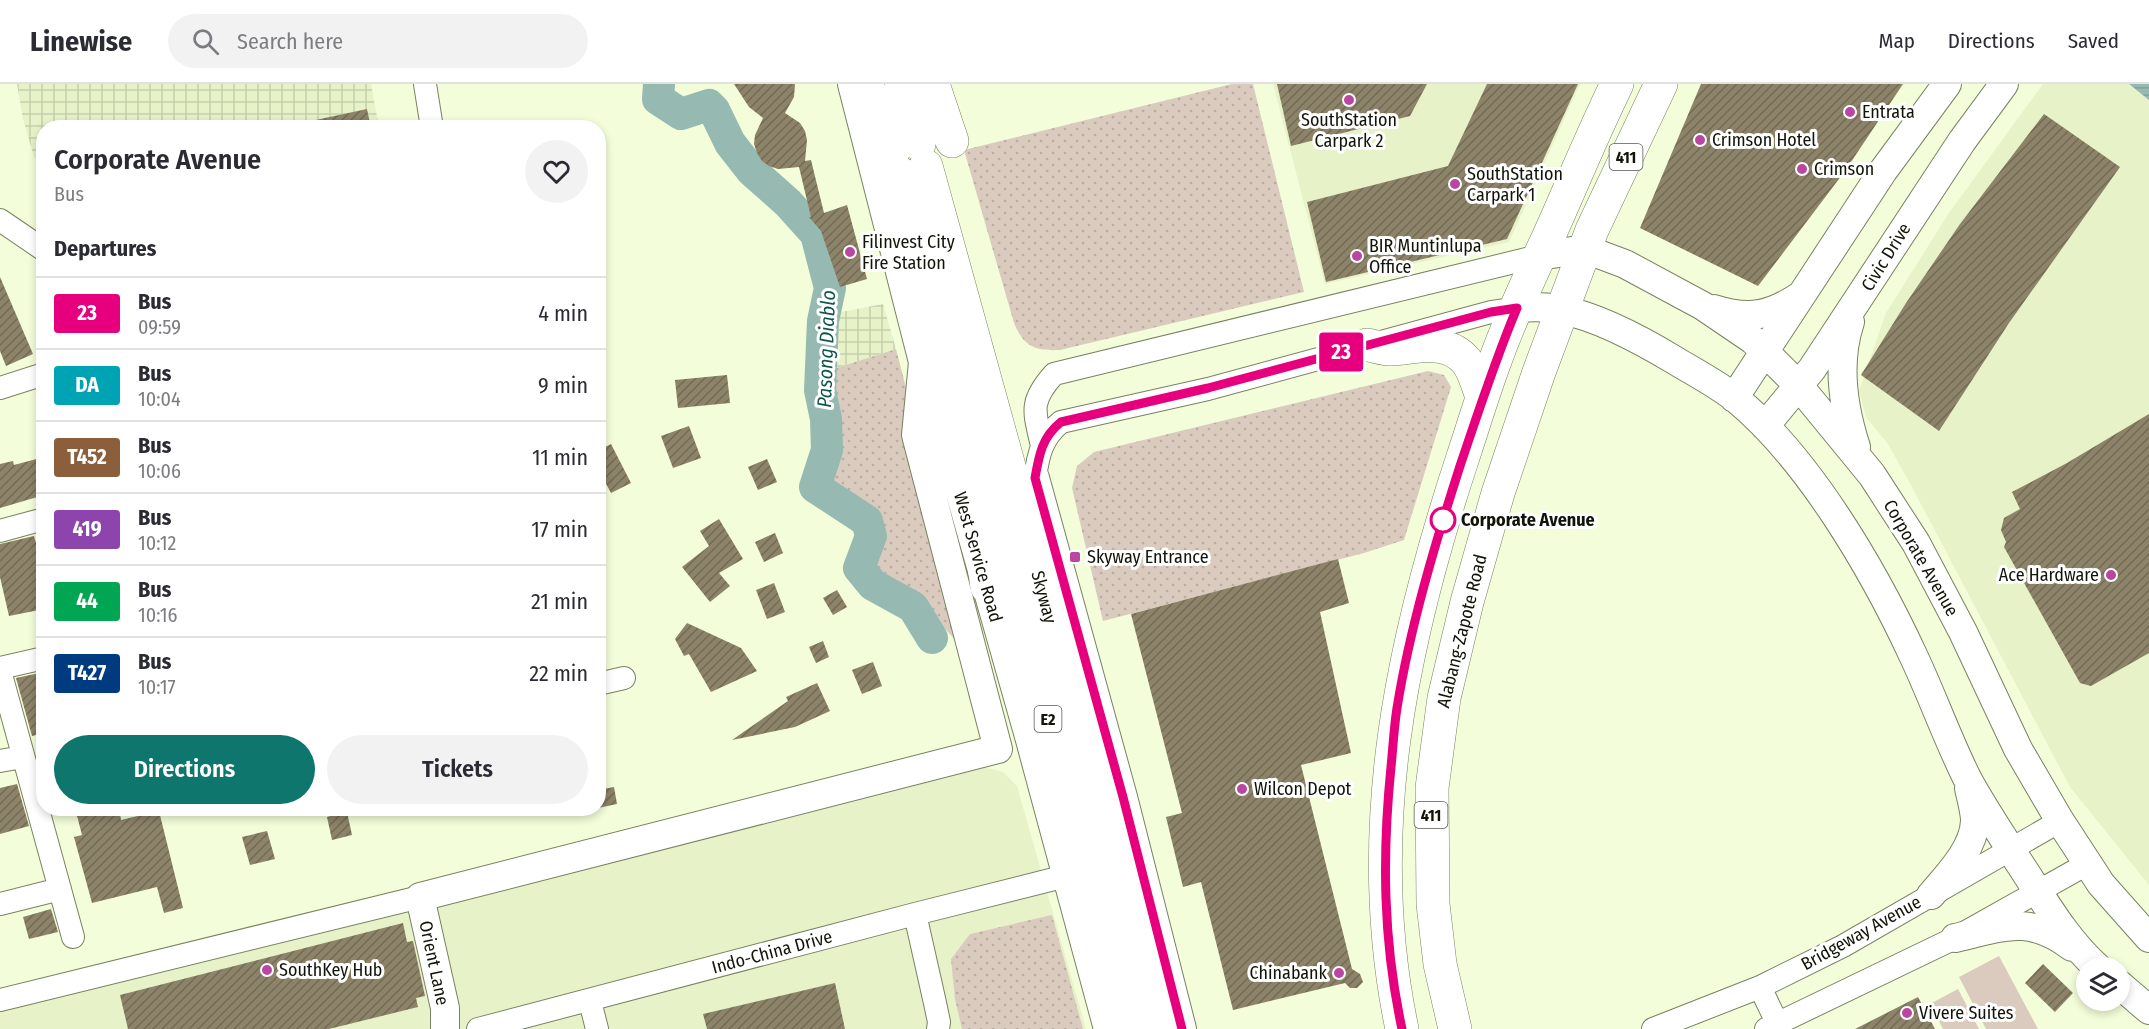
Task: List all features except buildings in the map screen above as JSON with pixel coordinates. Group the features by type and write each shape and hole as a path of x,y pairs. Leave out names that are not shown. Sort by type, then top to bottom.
{"highway":[{"path":"866,84 909,158"},
{"name":"Skyway","path":"884,84 909,158 979,410 1135,936 1158,1029"},
{"name":"Skyway","path":"901,84 909,158"},
{"path":"933,84 952,141"},
{"name":"411","path":"1402,1029 1386,927 1384,865 1397,708 1422,594 1443,518 1482,397 1539,256 1617,84"},
{"name":"Alabang-Zapote Road","path":"1455,1029 1440,964 1433,904 1432,788 1444,698 1498,493 1539,372 1596,220 1661,84"},
{"path":"1367,345 1388,349 1442,346 1456,352 1467,362 1482,397"},
{"path":"979,410 960,457 978,525 987,587"},
{"name":"Skyway","path":"979,410 1131,1029"},
{"name":"E2","path":"979,410 1027,452 1035,478"}],"main road":[{"name":"West Service Road","path":"852,84 923,362 1030,740 1108,1029"},
{"path":"1734,398 1883,171 1947,84"},
{"name":"Civic Drive","path":"1765,426 1799,386 1856,305 1928,190 2004,84"},
{"name":"Corporate Avenue","path":"1539,256 1585,249 1625,264 1703,306 1753,340 1799,386 1872,476 1916,543 1963,632 2018,749 2060,821 2101,884 2149,938"},
{"path":"1703,306 1744,316 1763,315 1785,306 1804,293"},
{"path":"1856,305 1847,331 1842,385 1846,416 1856,447 1872,476"},
{"name":"Corporate Avenue","path":"1517,308 1538,307 1563,310 1606,325 1643,342 1734,398 1765,426 1791,455 1872,573 1912,654 1967,777 2050,911 2088,957"},
{"path":"420,897 998,749 916,435 923,362"},
{"path":"1035,478 1123,797 1182,1029"},
{"path":"1931,895 1953,869 1971,839 1975,821 1967,777"},
{"name":"Orient Lane","path":"420,897 446,1008 445,1029"},
{"path":"1955,938 2006,926 2031,926 2056,935 2085,957"},
{"path":"2130,994 2149,1010"}],"street":[{"path":"425,84 431,120"},
{"path":"0,220 36,245"},
{"name":"Corporate Avenue","path":"1042,446 1035,412 1039,390 1054,374 1539,256"},
{"name":"Corporate Avenue","path":"1035,478 1046,437 1061,422 1208,388 1491,312 1517,308"},
{"path":"0,388 36,377"},
{"path":"0,531 36,521"},
{"path":"36,660 0,670 36,803"},
{"path":"606,682 624,678"},
{"path":"998,749 1030,740"},
{"path":"0,761 23,757"},
{"path":"40,816 73,938"},
{"name":"Bridgeway Avenue","path":"1653,1029 1760,987 1843,946 2060,821"},
{"path":"1760,987 1774,1027 1955,938 2087,864"},
{"name":"Indo-China Drive","path":"478,1029 1066,876"},
{"path":"0,904 60,889"},
{"path":"0,1000 420,897"},
{"path":"915,914 937,1013 938,1029"},
{"path":"590,1001 597,1029"}],"shaded area":[{"path":"17,84 371,84 378,120 36,120 36,159 23,119"},
{"path":"1232,84 1253,84 1304,292 1060,350 1044,350 1031,346 1022,337 1014,323 964,150"},
{"path":"1273,84 1580,84 1509,242 1325,284"},
{"path":"2043,84 2149,84 2149,885 2070,787 1912,487 1888,444 1866,417 1859,391 1886,313 1949,213"},
{"path":"883,304 896,349 827,371 836,313"},
{"path":"896,349 976,658 960,645 922,604 867,573 876,534 871,512 819,485 835,446 827,371"},
{"path":"1428,371 1444,375 1451,387 1404,540 1364,553 1103,621 1072,488 1077,466 1094,452"},
{"path":"983,767 1003,772 1017,786 1086,1029 0,1029 0,1011"},
{"path":"1052,915 1083,1029 962,1029 955,999 951,959 970,934"},
{"path":"1999,956 2038,1029 1986,1029 1959,977"},
{"path":"1958,989 1979,1029 1943,1029 1930,1004"}],"water":[{"path":"2129,84 2149,84 2149,100"}],"waterway":[{"name":"Pasong Diablo","path":"659,84 658,99 681,114 709,105 714,110 730,143 752,171 788,203 816,234 830,288 823,321 820,390 826,419 827,450 815,487 867,521 871,536 859,568 873,585 913,607 932,638"}],"bus line":[{"name":"23","path":"1182,1029 1123,797 1035,478 1038,459 1046,437 1061,422 1208,388 1491,312 1517,308 1482,397 1443,518 1422,594 1397,708 1384,865 1386,927 1402,1029"}],"place":[{"name":"SouthStation Carpark 2","path":"1349,100"},
{"name":"Entrata","path":"1850,112"},
{"name":"Crimson Hotel","path":"1700,140"},
{"name":"Crimson","path":"1802,169"},
{"name":"SouthStation Carpark 1","path":"1455,184"},
{"name":"Filinvest City Fire Station","path":"850,252"},
{"name":"BIR Muntinlupa Office","path":"1357,256"},
{"name":"Corporate Avenue","path":"1443,520"},
{"name":"Skyway Entrance","path":"1075,557"},
{"name":"Ace Hardware","path":"2111,575"},
{"name":"Wilcon Depot","path":"1242,789"},
{"name":"SouthKey Hub","path":"267,970"},
{"name":"Chinabank","path":"1339,973"},
{"name":"Vivere Suites","path":"1907,1013"}]}
